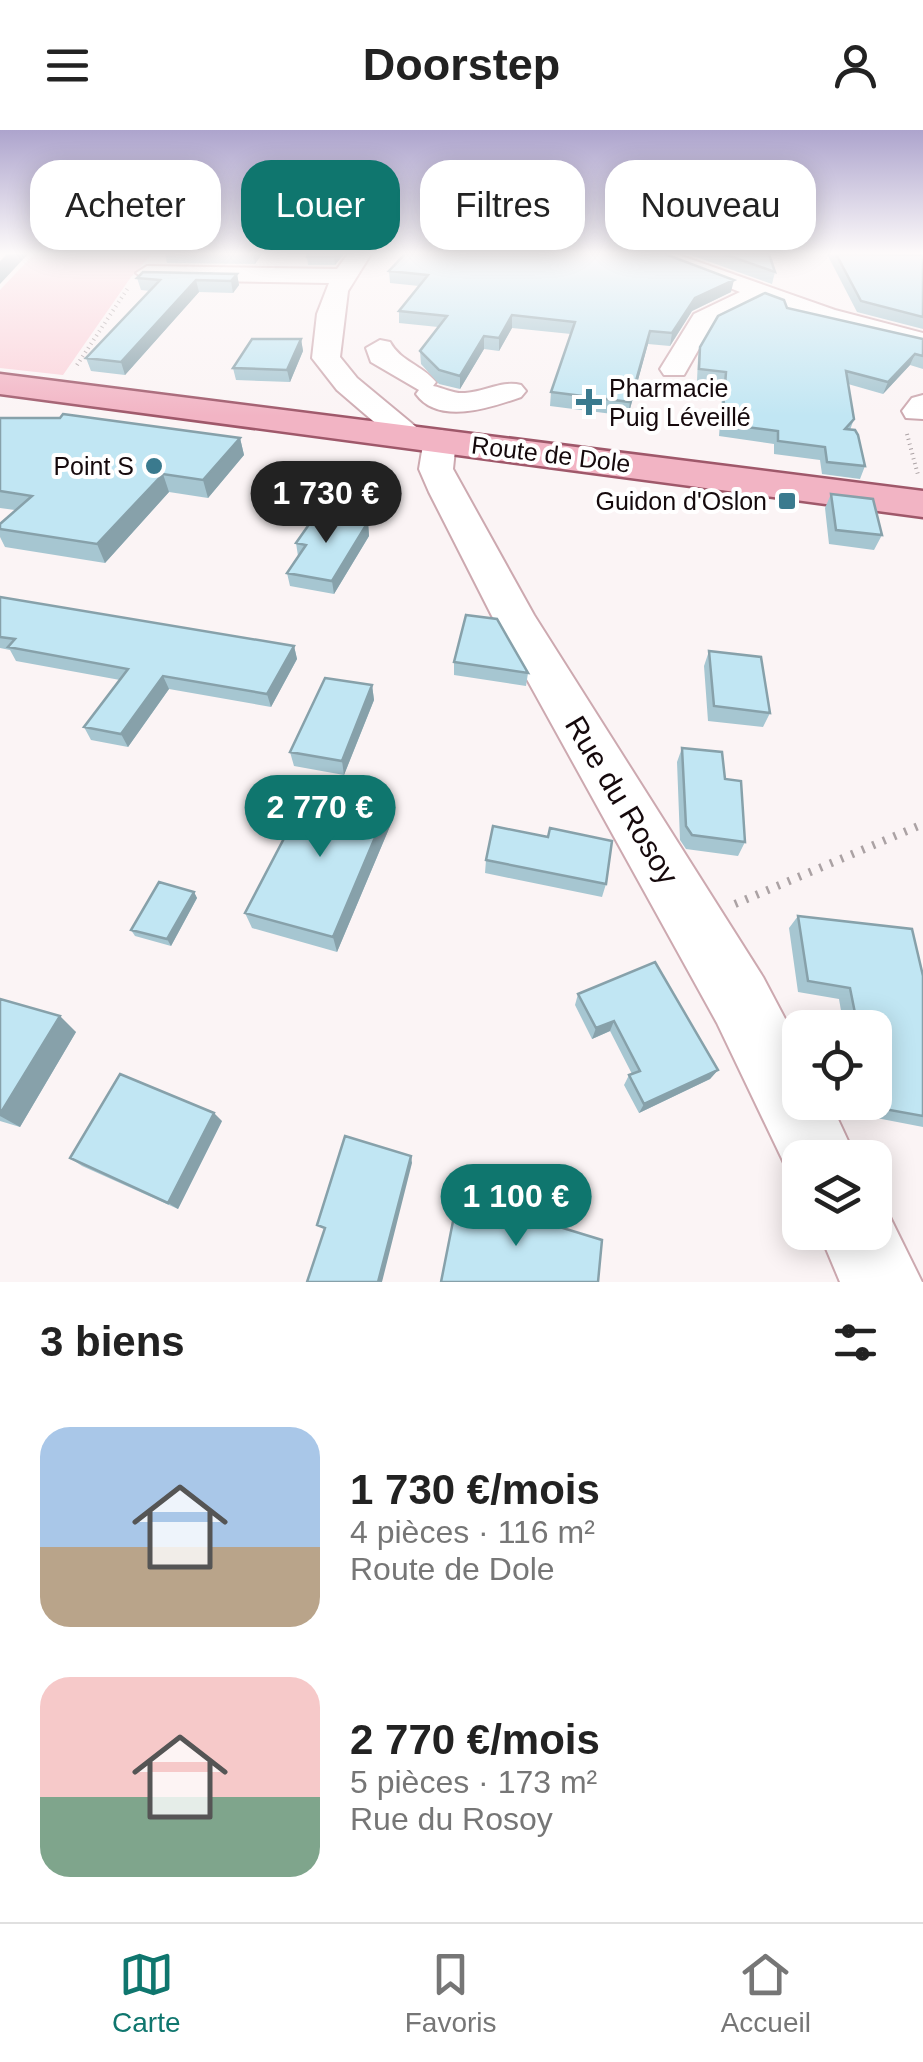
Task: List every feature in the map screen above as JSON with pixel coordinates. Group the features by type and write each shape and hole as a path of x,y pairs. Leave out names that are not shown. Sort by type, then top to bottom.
{"main road":[{"name":"Route de Dole","path":"0,384 326,425 426,414 921,491"}],"street":[{"path":"331,308 326,358 347,384 426,414"},
{"path":"674,368 703,319 727,308"},
{"path":"809,308 923,341"},
{"path":"380,348 381,356 426,414"},
{"path":"326,425 346,403 347,384"},
{"path":"426,414 446,401 465,402 511,392"},
{"name":"Rue du Rosoy","path":"426,414 436,469 513,616 740,1000 811,1140"},
{"path":"866,1250 882,1282"}],"path":[{"path":"60,391 115,308"},
{"path":"920,408 906,428 921,491"},
{"path":"693,920 923,824"}],"shaded area":[{"path":"0,308 110,308 63,375 0,368"}],"building":[{"path":"134,308 171,308 121,362 86,358"},
{"path":"402,308 689,308 672,333 650,331 630,402 551,392 575,322 512,315 499,338 484,336 460,376 439,370 420,351 447,316 399,311"},
{"path":"735,308 787,308 923,339 923,356 915,354 888,382 846,371 854,419 845,429 855,430 858,435 865,466 827,462 825,447 778,441 778,431 722,424 726,372 699,369 700,347 718,316"},
{"path":"887,308 923,308 923,317"},
{"path":"252,339 301,339 287,370 233,368"},
{"path":"63,414 240,438 203,480 163,474 97,544 0,529 0,524 32,496 0,491 0,418 60,418"},
{"path":"831,494 873,499 882,535 836,530"},
{"path":"317,513 368,522 332,581 287,573 306,545 296,543"},
{"path":"0,597 294,646 267,694 163,676 121,734 84,727 128,669 8,647 15,639 0,637"},
{"path":"466,615 497,619 528,673 454,662"},
{"path":"709,651 761,657 770,713 714,706"},
{"path":"325,678 372,685 342,761 290,752"},
{"path":"682,748 722,752 725,779 741,781 745,842 692,835 686,826"},
{"path":"313,783 390,802 333,937 245,913"},
{"path":"493,826 548,837 550,828 612,841 606,884 486,860"},
{"path":"159,882 194,892 167,939 131,930"},
{"path":"798,916 912,929 923,976 923,1116 892,1110 892,1010 854,1010 850,988 808,981"},
{"path":"655,962 718,1070 644,1104 629,1075 640,1071 614,1021 596,1028 578,994"},
{"path":"0,999 60,1016 0,1114"},
{"path":"120,1074 214,1113 168,1203 70,1158"},
{"path":"345,1136 411,1156 378,1282 307,1282 325,1228 317,1225"},
{"path":"458,1196 602,1240 598,1282 441,1282"}],"place":[{"name":"Pharmacie Puig Léveillé","path":"589,402"},
{"name":"Point S","path":"154,466"},
{"name":"Guidon d'Oslon","path":"787,501"}]}
